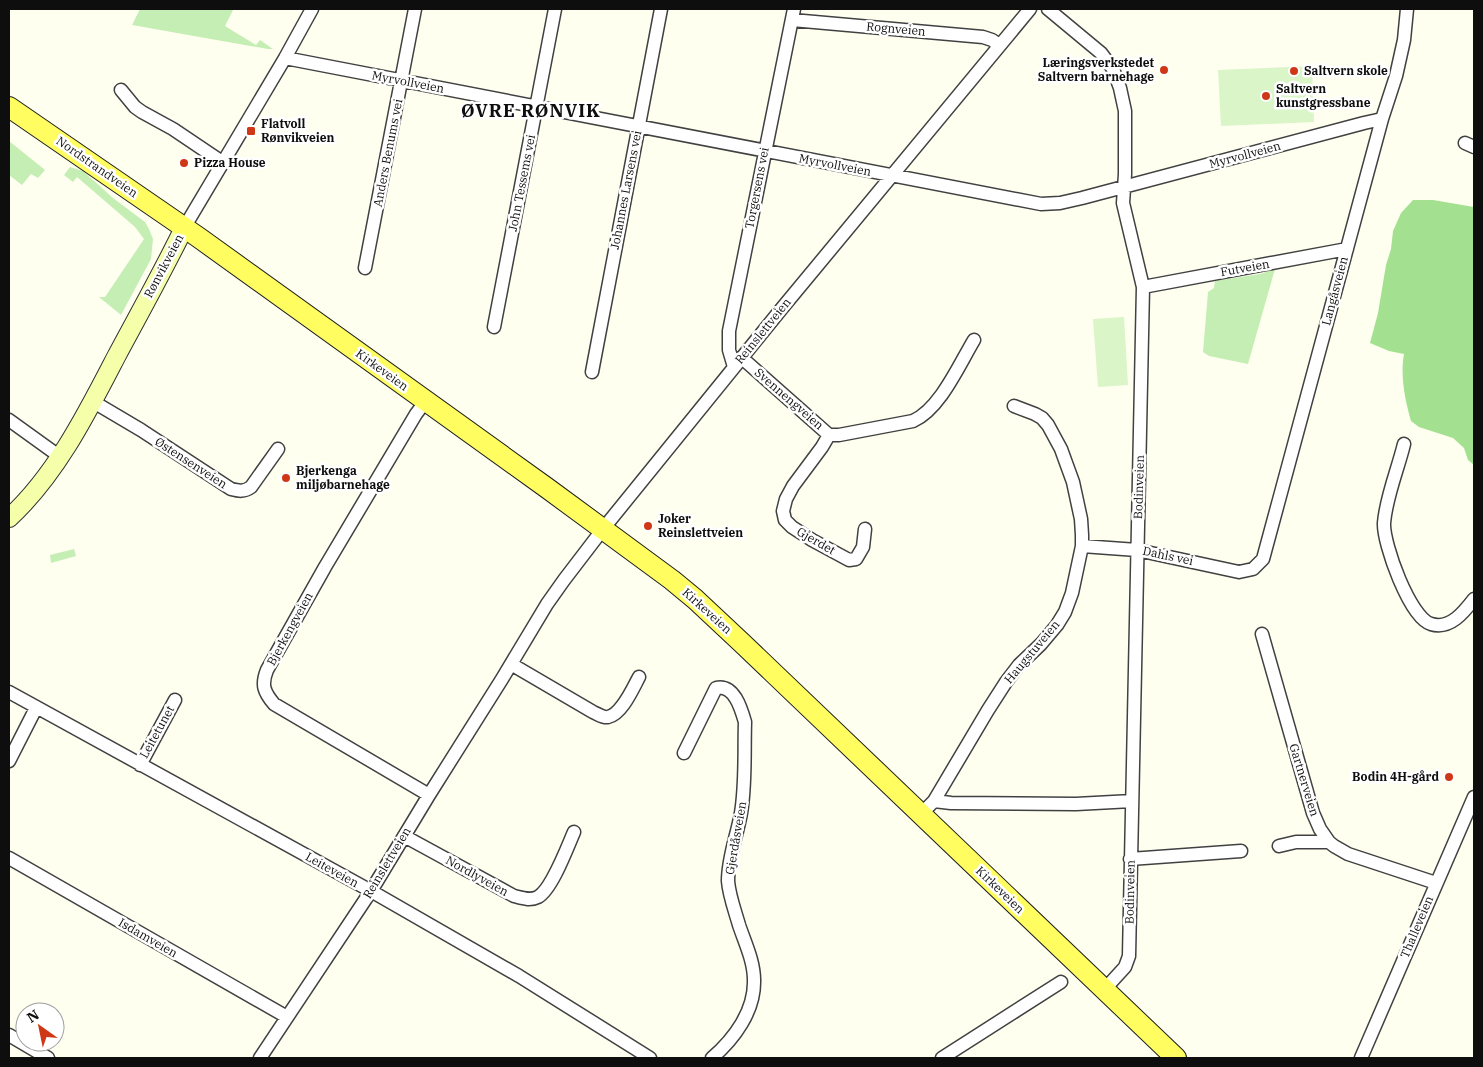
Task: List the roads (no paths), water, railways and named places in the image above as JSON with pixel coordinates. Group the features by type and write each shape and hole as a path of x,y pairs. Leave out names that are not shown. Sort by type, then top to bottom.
{"main road":[{"name":"Nordstrandveien","path":"9,107 184,228"},
{"name":"Kirkeveien","path":"184,228 603,529 695,599 928,807 1104,990 1176,1058"}],"street":[{"name":"Rønvikveien","path":"9,518 30,496 60,456 92,401 184,228 312,9"},
{"name":"Anders Benums vei","path":"365,268 415,9"},
{"name":"John Tessems vei","path":"494,327 555,9"},
{"name":"Johannes Larsens vei","path":"592,372 661,9"},
{"name":"Reinslettveien","path":"260,1058 371,891 428,795 547,604 603,529 738,362 998,45 1030,9"},
{"name":"Bodinveien","path":"1048,9 1101,53 1113,69 1120,88 1125,110 1123,203 1143,288 1128,956 1125,967 1104,990"},
{"name":"Langåsveien","path":"1253,569 1264,559 1382,119 1396,76 1404,40 1407,9"},
{"name":"Rognveien","path":"793,15 983,37 992,40 998,45"},
{"name":"Torgersens vei","path":"738,362 729,350 729,330 793,15"},
{"name":"Myrvollveien","path":"285,58 1041,204 1067,201 1124,187 1382,119"},
{"path":"121,90 135,107 142,112 173,129 222,162"},
{"name":"Futveien","path":"1143,288 1347,249"},
{"name":"Svennengveien","path":"738,362 829,435 839,435 914,421 922,417 943,392 974,340"},
{"name":"Østensenveien","path":"92,401 141,430 231,489 246,491 251,488 278,449"},
{"name":"Bjerkengveien","path":"426,402 416,414 325,567 267,670 263,684 265,691 274,704 428,795"},
{"name":"Haugstuveien","path":"928,807 1006,682 1019,665 1057,625 1065,612 1072,593 1082,546 1082,519 1073,482 1061,449 1048,425 1035,414 1014,406"},
{"path":"9,420 60,456"},
{"name":"Gjerdet","path":"829,435 786,499 783,511 785,520 812,540 849,560 856,559 862,547 865,529"},
{"path":"1404,444 1384,523 1387,543 1396,570 1413,605 1424,622 1437,626 1448,623 1464,612 1474,599"},
{"name":"Dahls vei","path":"1082,546 1137,550 1239,572 1253,569"},
{"name":"Gartnerveien","path":"1262,634 1312,813 1329,842 1348,854 1436,883"},
{"path":"511,664 594,712 609,717 622,707 639,677"},
{"name":"Gjerdåsveien","path":"684,753 716,688 727,688 737,700 745,722 743,800 729,865 728,883 734,909 751,962 754,980 752,999 747,1014 736,1032 712,1058"},
{"name":"Leiteveien","path":"9,692 371,891 519,976 650,1058"},
{"name":"Leitetunet","path":"140,765 175,700"},
{"path":"9,761 36,708"},
{"name":"Thalleveien","path":"1361,1058 1474,797"},
{"path":"928,807 951,803 1076,804 1132,801"},
{"name":"Nordlyveien","path":"404,836 514,896 526,900 536,898 544,892 552,880 574,832"},
{"path":"1279,846 1296,842 1329,842"},
{"path":"1130,859 1241,851"},
{"name":"Isdamveien","path":"9,858 287,1017"},
{"path":"942,1058 1061,982"},
{"path":"9,1035 48,1058"}],"place":[{"name":"Læringsverkstedet Saltvern barnehage","path":"1164,70"},
{"name":"Saltvern skole","path":"1294,71"},
{"name":"Saltvern kunstgressbane","path":"1266,96"},
{"name":"Flatvoll Rønvikveien","path":"251,131"},
{"name":"Pizza House","path":"184,163"},
{"name":"Bjerkenga miljøbarnehage","path":"286,478"},
{"name":"Joker Reinslettveien","path":"648,526"},
{"name":"Bodin 4H-gård","path":"1449,777"}],"district":[{"name":"ØVRE RØNVIK","path":"531,111"}]}
